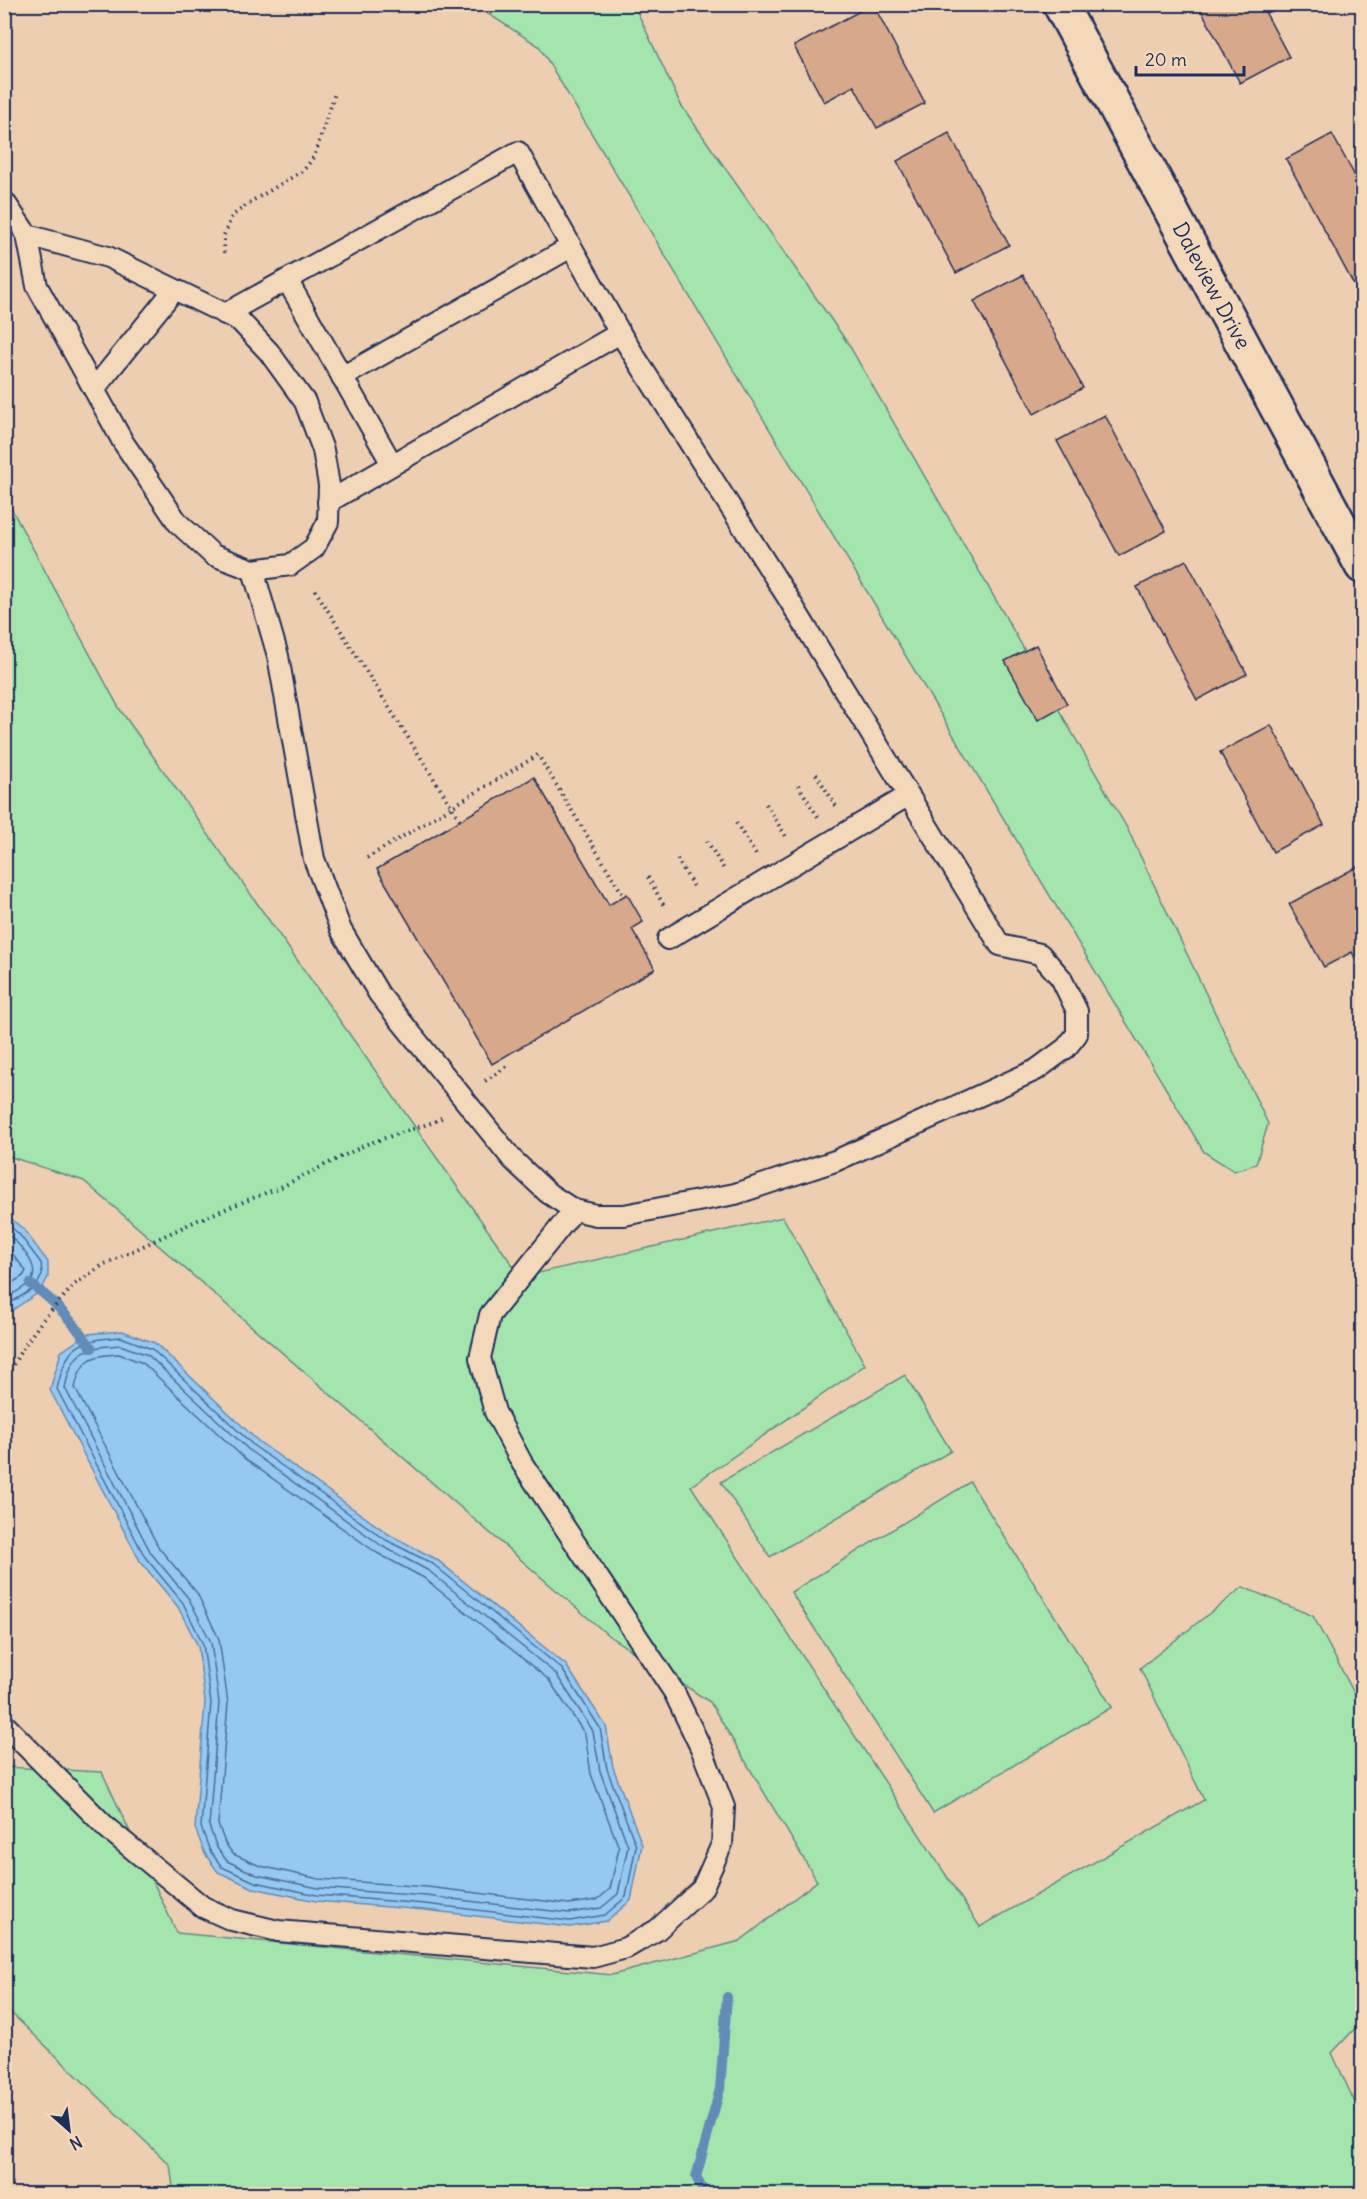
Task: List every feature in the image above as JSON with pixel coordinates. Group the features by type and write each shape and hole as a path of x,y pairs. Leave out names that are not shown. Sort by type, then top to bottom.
{"street":[{"name":"Daleview Drive","path":"1060,4 1362,566"}],"lane":[{"path":"225,314 518,152 620,333 788,598 1000,945 1040,954 1061,978 1077,1011 1077,1034 1066,1048 1036,1070 835,1161 735,1194 635,1213 596,1215 574,1210 548,1193 513,1161 379,994 341,930 314,859 278,656 253,570"},
{"path":"4,201 27,235 37,286 123,441 178,523 213,555 253,570 290,565 314,548 328,522 329,485 324,450 305,402 269,352 240,321 108,256 27,235"},
{"path":"342,377 571,247"},
{"path":"287,280 392,464"},
{"path":"94,389 174,290"},
{"path":"328,502 620,333"},
{"path":"673,936 909,795"},
{"path":"4,1724 107,1828 203,1908 232,1920 278,1931 593,1957 626,1948 657,1930 702,1889 722,1844 724,1807 701,1748 674,1692 522,1463 495,1412 480,1358 490,1315 574,1210"}],"path":[{"path":"224,253 224,235 232,216 252,201 303,171 314,156 335,93"},
{"path":"315,590 460,820"},
{"path":"367,858 538,755 622,893"},
{"path":"816,774 850,830"},
{"path":"798,784 832,840"},
{"path":"766,804 800,860"},
{"path":"736,823 770,878"},
{"path":"707,841 740,896"},
{"path":"677,859 710,914"},
{"path":"648,877 673,936"},
{"path":"4,1380 42,1321 75,1284 103,1265 198,1220 283,1186 367,1144 434,1122 509,1065"}],"green space":[{"path":"474,5 634,5 681,105 849,345 1127,828 1268,1124 1256,1164 1234,1171 1204,1152 539,46"},
{"path":"4,495 119,708 521,1277 783,1217 865,1365 691,1486 980,1927 1204,1800 1140,1668 1243,1587 1313,1616 1362,1708 1362,2021 1332,2053 1362,2118 1362,2194 174,2194 170,2165 5,2007 5,1767 102,1772 177,1933 612,1975 740,1941 817,1881 710,1702 609,1636 84,1181 5,1155"},
{"path":"905,1375 951,1451 770,1557 721,1482"},
{"path":"970,1482 1112,1707 933,1813 791,1592"}],"water":[{"path":"5,1213 24,1230 48,1262 48,1277 41,1291 8,1313 4,1312"},
{"path":"122,1331 155,1343 258,1441 390,1535 436,1559 566,1665 606,1726 613,1767 642,1845 631,1900 607,1921 570,1927 425,1910 316,1901 253,1888 218,1872 205,1854 195,1828 205,1702 198,1646 178,1607 140,1561 50,1390 61,1352 87,1334"}],"building":[{"path":"873,4 925,103 877,128 854,86 824,102 794,46"},
{"path":"1198,4 1261,4 1289,57 1240,83"},
{"path":"949,133 1009,245 956,273 897,161"},
{"path":"1332,134 1356,178 1362,174 1362,281 1354,285 1286,159"},
{"path":"1023,275 1083,388 1034,414 974,301"},
{"path":"1105,415 1166,531 1119,556 1057,441"},
{"path":"1186,560 1247,674 1197,700 1137,587"},
{"path":"1036,645 1067,704 1038,720 1005,661"},
{"path":"1271,725 1324,825 1273,852 1220,752"},
{"path":"534,777 609,905 627,894 643,922 632,929 655,969 492,1064 377,869"},
{"path":"1362,864 1362,972 1352,952 1324,967 1289,904"}],"waterway":[{"path":"30,1284 56,1305 92,1348"},
{"path":"705,2194 696,2177 720,2089 727,1997"}]}
